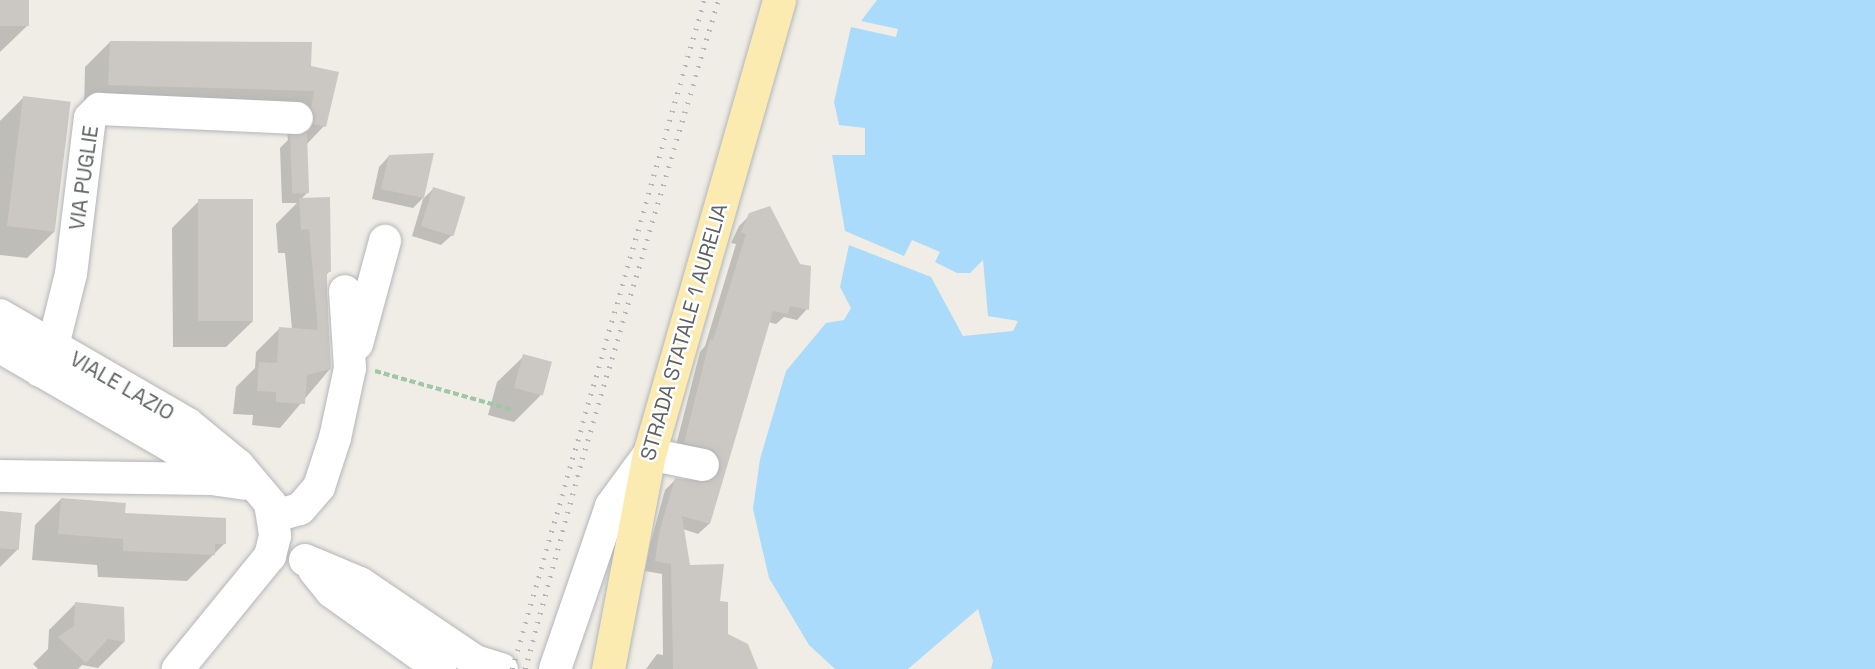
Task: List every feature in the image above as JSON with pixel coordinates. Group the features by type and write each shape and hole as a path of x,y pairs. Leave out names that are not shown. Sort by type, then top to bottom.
{"main road":[{"name":"STRADA STATALE 1 AURELIA","path":"608,669 649,454 779,0"}],"street":[{"name":"VIA PUGLIE","path":"47,358 71,274 90,118 99,109 297,118"},
{"path":"178,669 270,556 275,526 300,509 319,487 385,241"},
{"path":"345,291 350,368"},
{"name":"VIALE LAZIO","path":"0,315 47,358"},
{"name":"VIALE LAZIO","path":"0,347 47,358 188,424 248,476"},
{"path":"555,669 611,506 649,454 703,465"},
{"path":"0,476 210,479 248,476 275,526 332,592 440,669"},
{"path":"305,560 360,583 475,661 502,669"}],"path":[{"path":"350,368 390,372 513,410"}],"water":[{"path":"877,0 1875,0 1875,669 991,669 993,661 978,609 908,669 835,669 809,645 769,578 753,509 760,459 786,371 826,323 844,320 851,308 840,287 849,245 931,277 963,336 1013,331 1018,321 988,316 983,260 970,273 957,273 935,262 940,252 912,240 904,256 845,231 832,155 865,155 865,128 839,125 834,102 851,27 896,37 898,29 861,21"}],"building":[{"path":"0,0 29,0 29,26 0,26"},
{"path":"110,41 312,42 311,66 339,72 326,127 313,124 311,107 314,91 108,85"},
{"path":"23,96 71,102 55,232 7,226"},
{"path":"307,133 309,193 292,194 290,134"},
{"path":"434,153 424,198 381,189 389,155"},
{"path":"433,187 466,197 454,236 421,226"},
{"path":"330,197 331,272 327,272 327,292 331,369 307,375 305,404 276,402 276,392 257,391 259,362 277,363 279,327 318,330 309,229 301,230 299,198"},
{"path":"198,199 253,199 253,321 198,321"},
{"path":"770,206 800,264 811,266 809,310 790,306 788,314 773,311 710,524 682,516 690,565 724,564 720,601 728,602 728,634 748,644 758,669 673,669 671,564 655,561 659,533 675,478 708,482 720,469 714,451 684,443 710,339 713,340 746,234 741,232 749,213"},
{"path":"523,354 552,362 543,396 514,388"},
{"path":"61,498 126,503 125,513 226,518 226,544 215,544 215,555 123,551 123,539 58,534"},
{"path":"0,511 22,513 19,550 0,548"},
{"path":"75,602 124,607 125,642 108,639 86,663 58,637 74,626"}],"railway":[{"path":"512,669 704,0"},
{"path":"525,669 582,459 718,0"}]}
